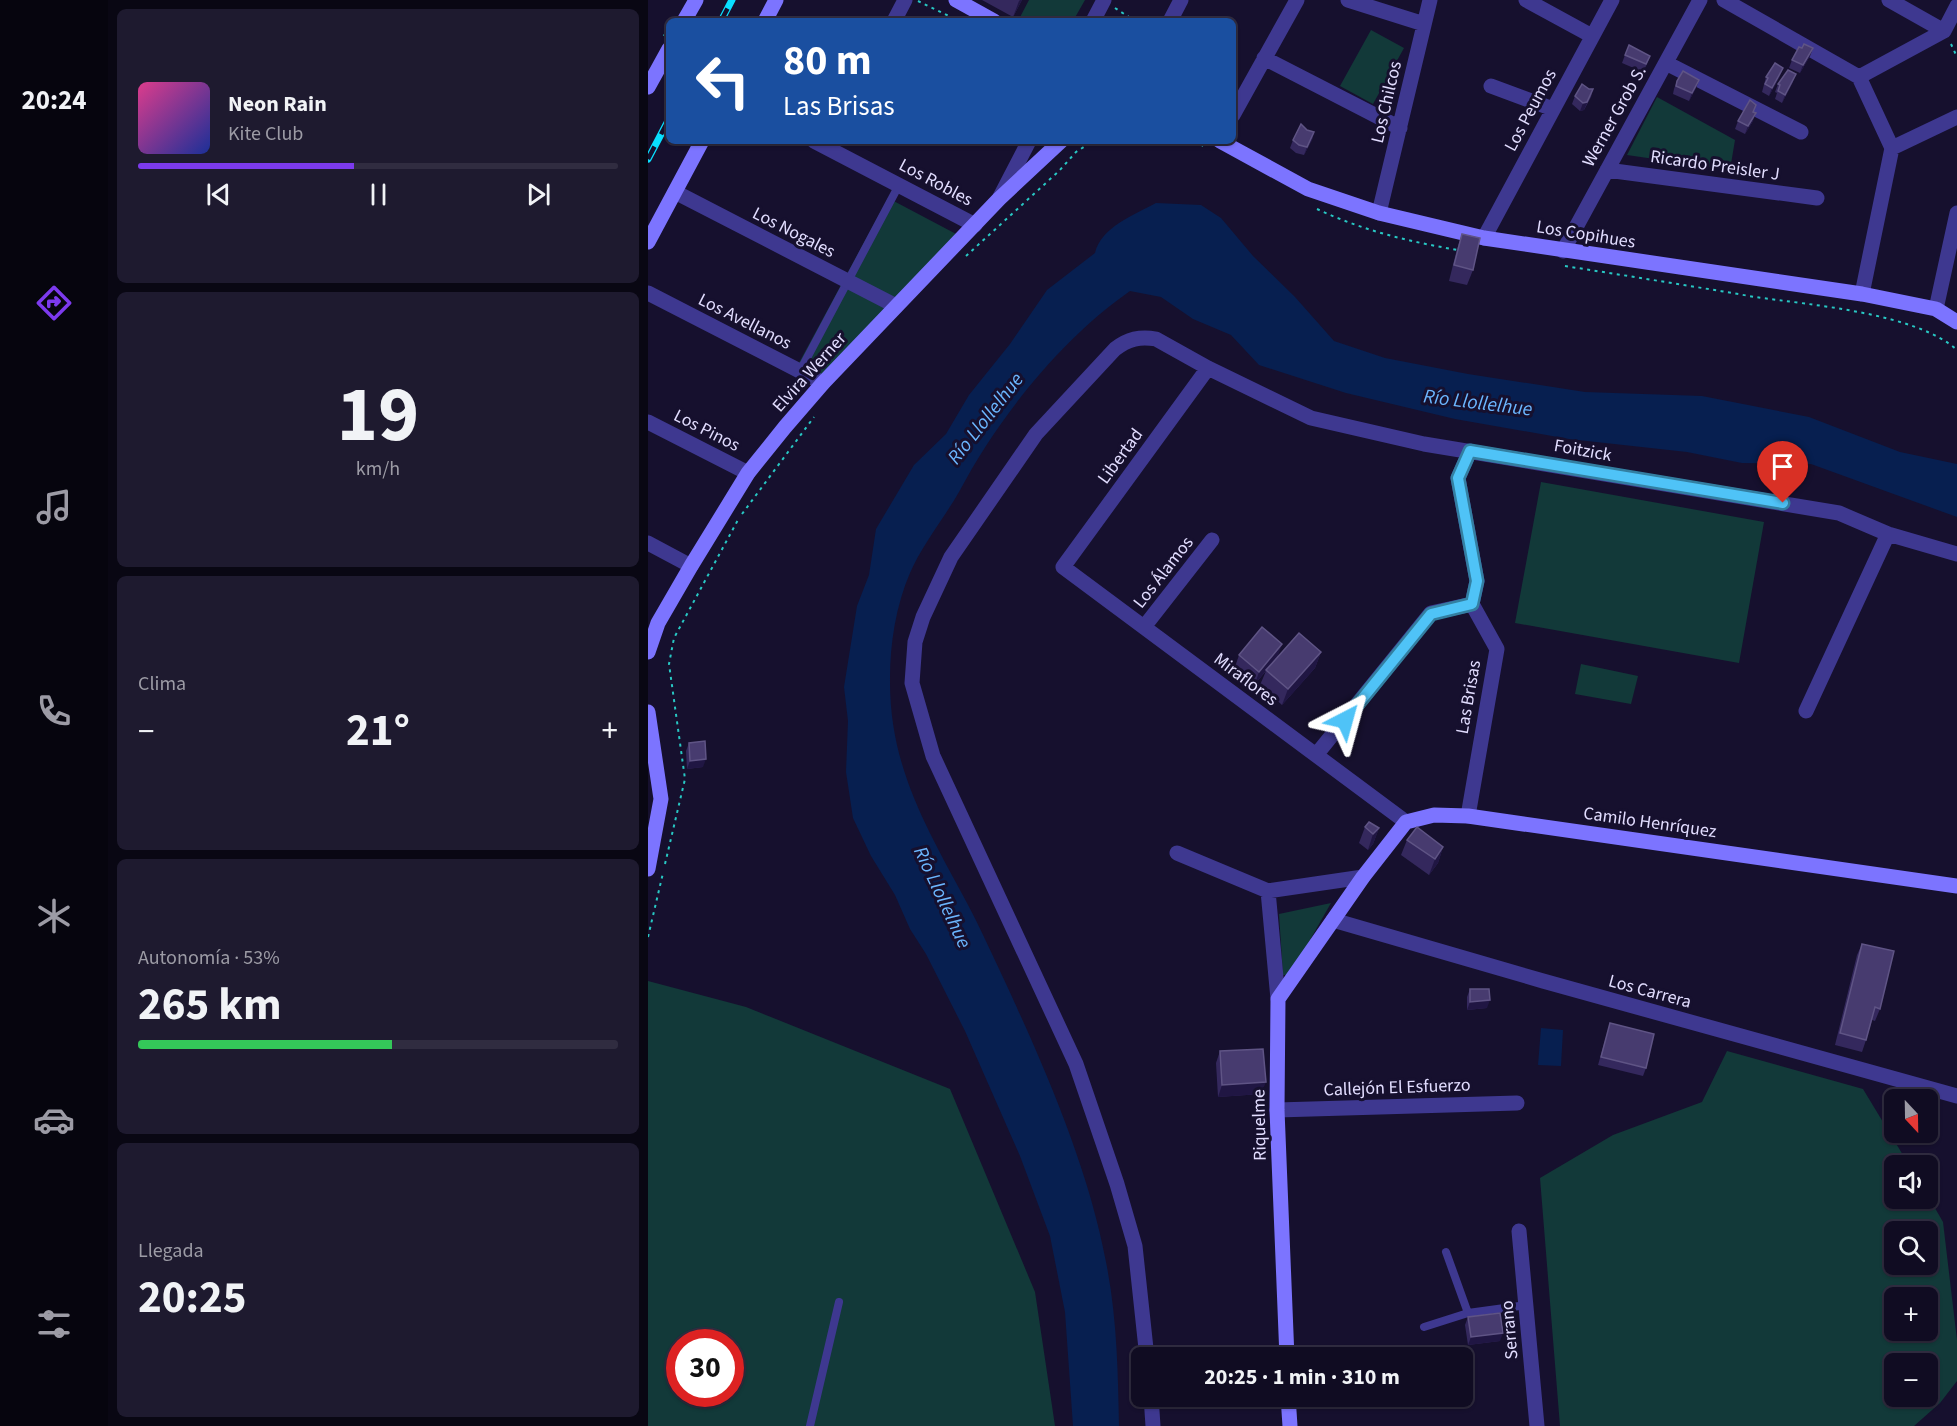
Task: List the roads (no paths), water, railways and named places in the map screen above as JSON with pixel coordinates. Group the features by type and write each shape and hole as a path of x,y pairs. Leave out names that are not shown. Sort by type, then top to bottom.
{"main road":[{"path":"686,18 696,0"},
{"path":"767,18 776,0"},
{"path":"956,0 989,18"},
{"path":"648,87 666,54"},
{"path":"648,242 700,144"},
{"path":"999,199 1058,144"},
{"name":"Los Copihues","path":"1226,144 1308,189 1379,213 1484,238 1862,294 1936,309 1957,322"},
{"name":"Elvira Werner","path":"648,652 658,623 748,473 824,383 999,199"},
{"path":"648,717 654,801 648,868"},
{"name":"Camilo Henríquez","path":"1406,822 1434,815 1468,816 1957,886"},
{"path":"1278,999 1363,877 1406,822"},
{"name":"Riquelme","path":"1278,999 1277,1110 1287,1347"},
{"path":"1289,1407 1290,1426"}],"street":[{"path":"896,18 905,0"},
{"path":"1094,18 1103,0"},
{"path":"1172,18 1181,0"},
{"path":"1236,109 1298,0"},
{"path":"1348,0 1424,24"},
{"name":"Los Chilcos","path":"1379,213 1430,0"},
{"path":"1526,0 1592,36"},
{"name":"Los Peumos","path":"1484,238 1612,0"},
{"name":"Werner Grob S.","path":"1563,251 1700,0"},
{"path":"1724,0 1859,77 1892,148 1862,294"},
{"path":"1889,0 1944,31"},
{"path":"1859,77 1944,31 1957,6"},
{"path":"1264,58 1400,128"},
{"path":"1666,63 1801,132"},
{"path":"1491,86 1553,109"},
{"path":"1892,148 1957,117"},
{"name":"Los Robles","path":"826,144 975,225"},
{"name":"Elvira Werner","path":"999,199 1027,144"},
{"name":"Ricardo Preisler J","path":"1608,170 1817,198"},
{"name":"Los Nogales","path":"675,192 896,306"},
{"path":"1936,309 1957,213"},
{"name":"Los Avellanos","path":"648,293 824,383"},
{"name":"Foitzick","path":"1146,1347 1135,1246 1092,1104 1076,1064 933,756 912,683 915,642 922,617 951,557 1036,434 1115,349 1130,340 1148,337 1311,418 1424,444 1839,513 1888,534 1957,554"},
{"name":"Libertad","path":"1063,567 1208,368"},
{"name":"Los Pinos","path":"648,422 748,473"},
{"path":"1316,755 1431,614 1472,604 1477,581 1458,478 1470,451"},
{"path":"1806,711 1888,534"},
{"name":"Los Álamos","path":"1144,627 1212,540"},
{"path":"648,543 691,566"},
{"name":"Miraflores","path":"1063,567 1406,822"},
{"name":"Las Brisas","path":"1468,816 1497,649 1472,604"},
{"path":"1177,853 1268,891 1363,877"},
{"name":"Riquelme","path":"1268,891 1278,999"},
{"name":"Los Carrera","path":"1333,920 1957,1096"},
{"name":"Callejón El Esfuerzo","path":"1277,1110 1517,1103"},
{"name":"Serrano","path":"1519,1231 1537,1426"},
{"path":"1151,1407 1153,1426"}],"lane":[{"path":"800,371 899,185"},
{"path":"1446,1252 1468,1313"},
{"path":"810,1426 839,1302"},
{"path":"1424,1327 1468,1313 1527,1305"}],"water":[{"name":"Río Llollelhue","path":"1156,203 1201,205 1221,218 1253,256 1295,297 1334,341 1385,358 1468,374 1585,392 1702,396 1809,417 1900,452 1957,464 1957,517 1811,464 1742,463 1687,452 1569,439 1455,419 1346,393 1259,365 1231,335 1193,319 1161,297 1130,291 1079,333 1055,357 992,436 915,563 905,585 898,611 891,652 890,678 891,710 896,740 913,796 980,928 1032,1041 1076,1151 1098,1225 1110,1283 1115,1324 1119,1426 1073,1426 1065,1312 1050,1236 1020,1156 965,1031 853,818 846,772 848,721 844,687 857,606 869,575 876,529 914,465 946,434 969,395 1010,344 1047,290 1095,253 1098,244 1111,229"},
{"path":"1541,1028 1563,1030 1561,1066 1538,1065"}],"railway":[{"path":"723,18 732,0"},
{"path":"648,159 666,125"}]}
